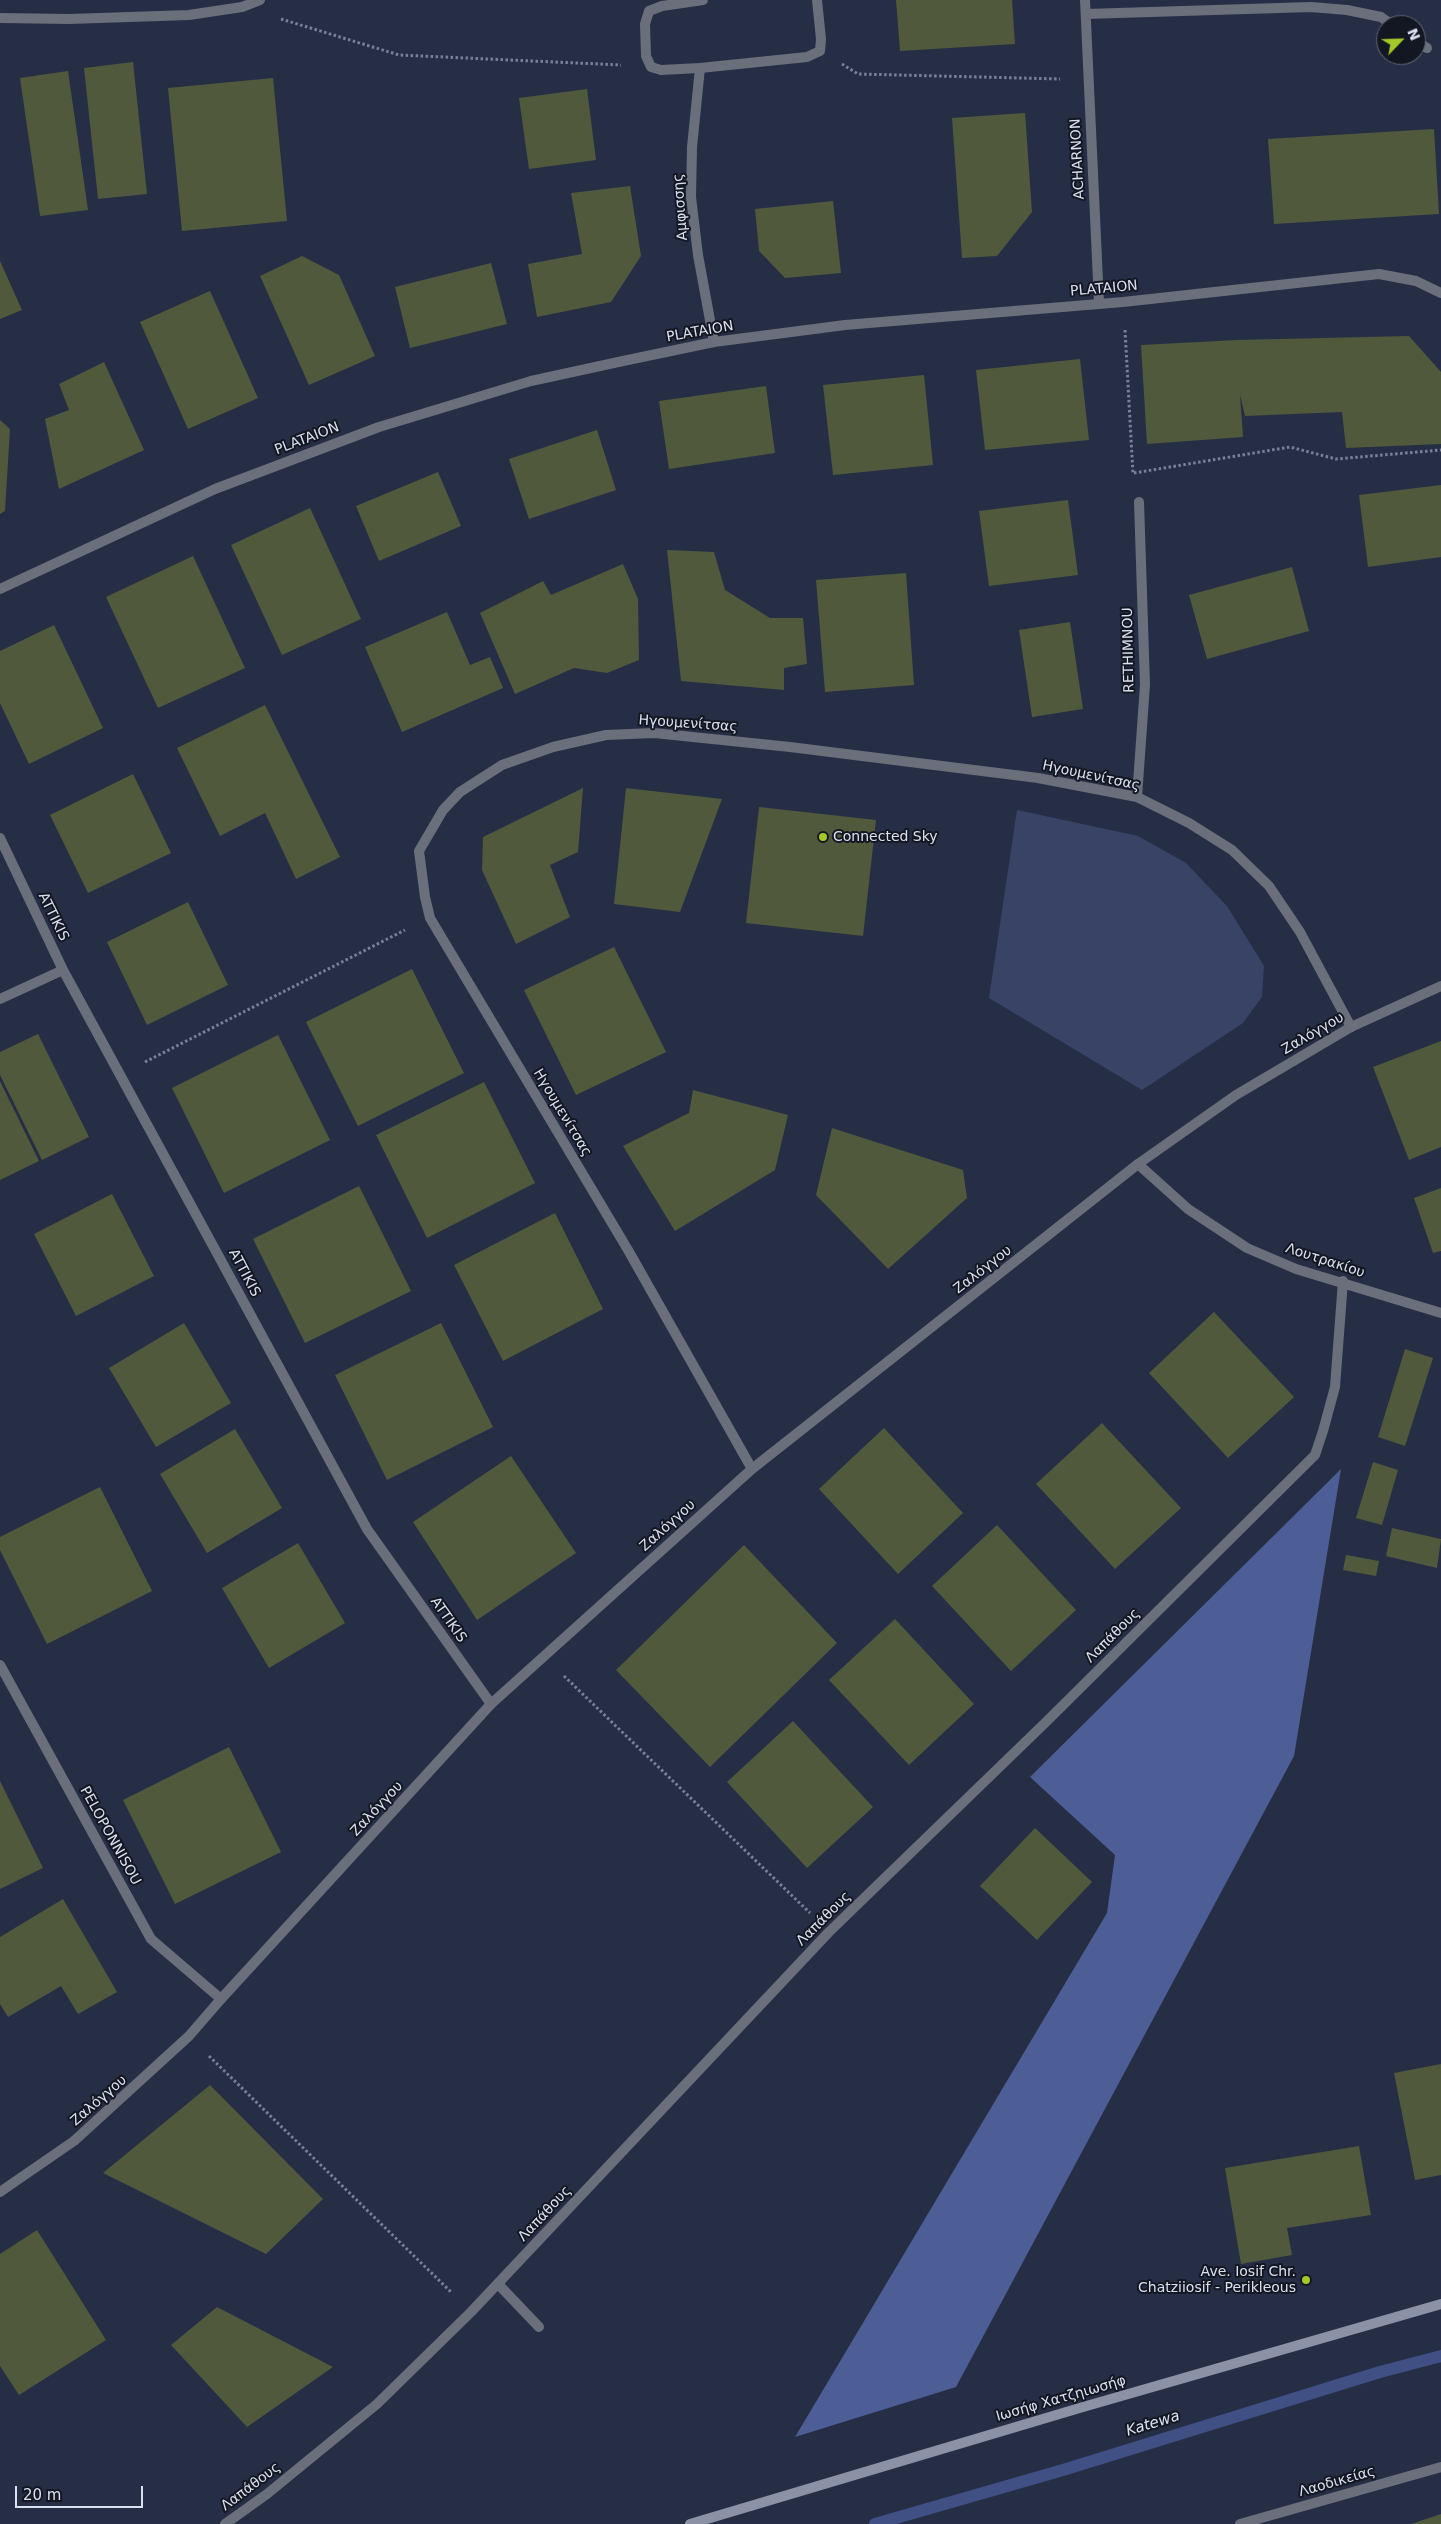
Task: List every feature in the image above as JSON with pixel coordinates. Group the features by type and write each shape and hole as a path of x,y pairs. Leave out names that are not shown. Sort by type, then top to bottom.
{"main road":[{"name":"Ιωσήφ Χατζηιωσήφ","path":"690,2524 1093,2404 1441,2304"}],"street":[{"path":"0,18 69,19 189,15 242,7 260,0"},
{"path":"703,0 662,6 649,11 645,24 646,56 651,67 661,70 700,68 807,56 820,51 821,39 817,0"},
{"name":"ACHARNON","path":"1085,0 1099,304"},
{"path":"1086,14 1311,6 1347,10 1376,16"},
{"name":"Αμφισσης","path":"700,68 692,147 691,197 698,255 714,342"},
{"name":"PLATAION","path":"0,589 215,490 379,426 531,381 714,342 845,325 1123,302 1379,274 1416,281 1441,293"},
{"name":"RETHIMNOU","path":"1136,798 1145,685 1139,502"},
{"name":"Ηγουμενίτσας","path":"752,1469 623,1242 430,918 425,897 419,851 443,810 460,792 502,765 553,747 606,735 654,733 790,747 1038,778 1136,798 1189,823 1232,850 1269,886 1300,932 1351,1027"},
{"name":"ATTIKIS","path":"0,838 63,970 367,1529 491,1704"},
{"path":"0,999 63,970"},
{"name":"Ζαλόγγου","path":"0,2192 74,2141 189,2036 221,1998 491,1704 752,1469 1138,1164 1236,1095 1351,1027 1441,986"},
{"name":"Λουτρακίου","path":"1138,1164 1188,1210 1247,1248 1296,1268 1343,1281 1441,1313"},
{"name":"Λαπάθους","path":"225,2524 267,2494 377,2404 471,2312 829,1932 1046,1722 1314,1455 1323,1431 1335,1387 1343,1281"},
{"name":"PELOPONNISOU","path":"0,1664 151,1939 221,1998"},
{"path":"498,2284 539,2327"},
{"name":"Λαοδικείας","path":"1240,2524 1441,2467"}],"path":[{"path":"242,7 399,55 651,67"},
{"path":"820,51 858,74 1088,80"},
{"path":"1123,302 1133,473 1139,502"},
{"path":"1133,473 1290,446 1336,459 1441,450"},
{"path":"121,1074 430,918"},
{"path":"544,1656 829,1932"},
{"path":"189,2036 471,2312"}],"shaded area":[{"path":"1017,810 1138,836 1186,863 1227,906 1264,966 1262,997 1243,1023 1142,1090 989,998"},
{"path":"1341,1469 1294,1756 956,2387 795,2437 1107,1913 1115,1855 1030,1777"}],"building":[{"path":"896,0 1012,0 1015,44 900,51"},
{"path":"133,62 147,194 98,199 84,68"},
{"path":"68,71 88,210 40,216 20,78"},
{"path":"273,78 287,221 182,231 168,88"},
{"path":"587,89 596,160 529,169 519,98"},
{"path":"1025,113 1032,212 997,256 962,258 952,118"},
{"path":"1434,129 1439,214 1274,224 1268,139"},
{"path":"630,186 641,256 611,302 537,317 528,264 582,254 571,193"},
{"path":"833,201 841,273 785,278 759,251 755,209"},
{"path":"302,256 339,275 375,356 309,385 260,276"},
{"path":"0,261 22,310 0,319"},
{"path":"491,263 507,324 410,348 395,287"},
{"path":"210,291 258,398 188,429 140,322"},
{"path":"1409,336 1441,372 1441,444 1346,448 1342,412 1245,416 1240,395 1243,437 1147,444 1141,345 1237,340"},
{"path":"1080,359 1089,440 985,450 976,370"},
{"path":"104,362 144,450 59,489 45,419 69,410 59,384"},
{"path":"924,375 933,465 833,475 823,385"},
{"path":"766,386 775,453 669,469 659,401"},
{"path":"0,420 10,429 5,511 0,514"},
{"path":"597,430 616,490 529,519 509,459"},
{"path":"438,472 461,526 379,561 356,506"},
{"path":"1441,485 1441,557 1368,567 1359,495"},
{"path":"1068,500 1078,575 989,586 979,511"},
{"path":"310,508 361,619 282,655 231,545"},
{"path":"667,550 714,552 725,590 770,618 803,618 807,664 784,668 784,690 681,681"},
{"path":"193,556 245,668 158,708 106,597"},
{"path":"623,564 638,599 639,660 607,673 574,668 515,694 480,613 543,581 551,595"},
{"path":"1292,567 1309,631 1207,659 1189,595"},
{"path":"906,573 914,685 825,692 816,580"},
{"path":"447,612 470,665 490,657 503,688 402,732 365,647"},
{"path":"1070,622 1083,709 1032,717 1019,630"},
{"path":"54,625 103,728 29,764 0,703 0,651"},
{"path":"265,705 340,857 296,879 265,813 220,836 177,748"},
{"path":"133,774 171,853 88,893 50,815"},
{"path":"583,788 578,852 550,865 570,917 516,944 482,870 483,837"},
{"path":"626,788 722,799 680,912 614,904"},
{"path":"759,807 876,820 863,936 746,923"},
{"path":"188,902 228,985 147,1025 107,942"},
{"path":"614,947 666,1052 576,1095 524,990"},
{"path":"412,969 464,1073 358,1126 306,1022"},
{"path":"38,1034 89,1137 42,1160 0,1075 0,1052"},
{"path":"278,1035 330,1140 224,1193 172,1088"},
{"path":"1441,1041 1441,1147 1409,1160 1373,1067"},
{"path":"0,1081 39,1161 0,1180"},
{"path":"484,1082 535,1183 427,1238 376,1135"},
{"path":"693,1090 788,1115 775,1170 675,1231 623,1146 689,1113"},
{"path":"832,1128 963,1170 967,1198 888,1269 816,1195"},
{"path":"359,1186 411,1291 305,1343 253,1239"},
{"path":"1441,1188 1441,1251 1433,1253 1414,1198"},
{"path":"112,1194 154,1276 76,1316 34,1234"},
{"path":"555,1213 603,1309 503,1361 454,1265"},
{"path":"1214,1312 1294,1397 1228,1458 1149,1373"},
{"path":"184,1323 231,1403 156,1447 109,1368"},
{"path":"441,1323 493,1427 387,1480 335,1375"},
{"path":"1405,1349 1433,1358 1405,1446 1378,1437"},
{"path":"1102,1423 1181,1508 1115,1569 1036,1484"},
{"path":"884,1428 963,1513 898,1574 819,1489"},
{"path":"235,1429 282,1508 207,1553 160,1474"},
{"path":"511,1456 576,1553 477,1620 413,1522"},
{"path":"1373,1462 1398,1470 1382,1525 1356,1518"},
{"path":"100,1487 152,1591 47,1644 0,1550 0,1537"},
{"path":"997,1525 1076,1610 1011,1671 932,1586"},
{"path":"1392,1528 1441,1539 1437,1568 1386,1556"},
{"path":"298,1543 345,1623 269,1668 222,1588"},
{"path":"744,1545 837,1643 710,1767 616,1670"},
{"path":"1346,1555 1379,1561 1376,1576 1343,1570"},
{"path":"895,1619 974,1704 909,1765 829,1680"},
{"path":"793,1721 873,1807 807,1868 727,1782"},
{"path":"229,1747 281,1852 175,1904 123,1800"},
{"path":"0,1781 43,1868 0,1889"},
{"path":"1035,1828 1092,1882 1037,1940 980,1886"},
{"path":"63,1899 117,1992 78,2014 61,1986 8,2017 0,2004 0,1937"},
{"path":"1441,2064 1441,2175 1415,2180 1394,2073"},
{"path":"210,2085 323,2199 266,2254 103,2173"},
{"path":"1359,2146 1371,2215 1287,2228 1292,2255 1241,2264 1225,2168"},
{"path":"37,2230 106,2340 19,2395 0,2366 0,2254"},
{"path":"217,2307 333,2367 247,2427 171,2345"},
{"path":"1441,2514 1441,2524 1411,2524"}],"waterway":[{"name":"Katewa","path":"875,2524 1063,2470 1380,2372 1441,2356"}],"place":[{"name":"Connected Sky","path":"823,837"},
{"name":"Ave. Iosif Chr. Chatziiosif - Perikleous","path":"1306,2280"}]}
